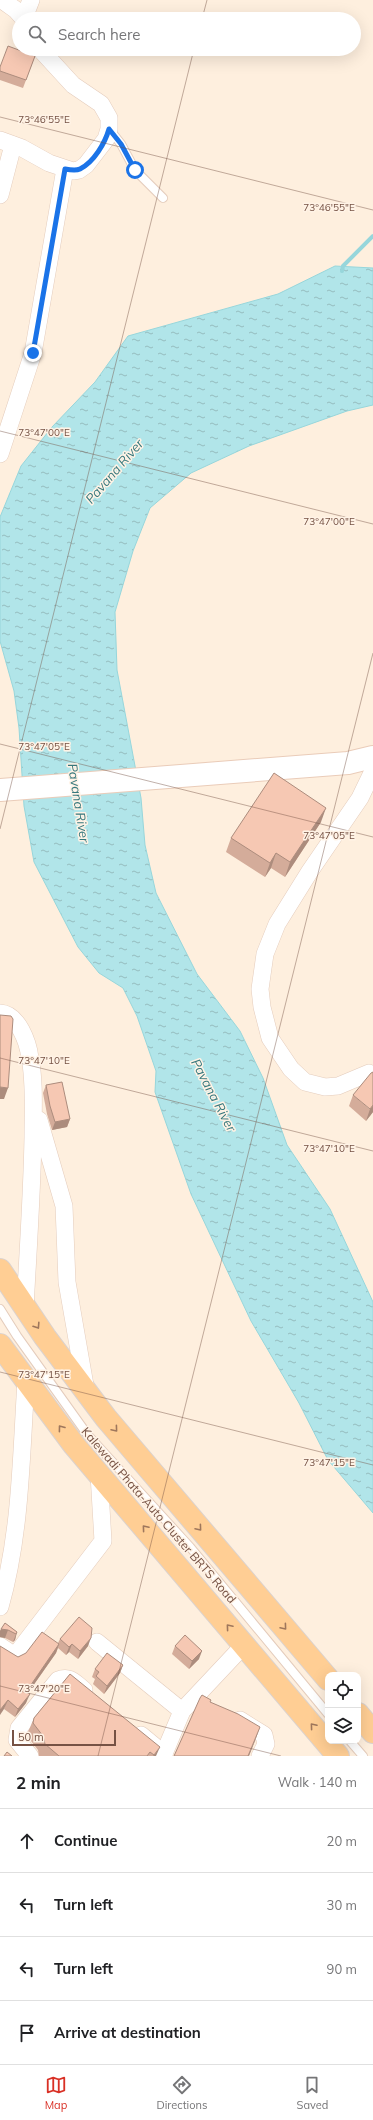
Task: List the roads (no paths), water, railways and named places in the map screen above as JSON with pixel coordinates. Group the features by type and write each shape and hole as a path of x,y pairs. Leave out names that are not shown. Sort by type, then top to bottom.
{"main road":[{"path":"0,790 348,763 373,757"},
{"path":"0,1270 45,1337 106,1418 325,1675"},
{"path":"0,1345 74,1445 338,1756"},
{"path":"361,1718 373,1732"}],"street":[{"path":"2,0 17,12"},
{"path":"26,12 31,0"},
{"path":"0,195 6,143 65,169 79,170 86,164 106,139 109,129 109,118 101,104 73,85 46,56"},
{"path":"0,454 33,353 65,169"},
{"path":"369,1073 338,1086 325,1087 305,1082 291,1069 270,1038 262,1007 260,989 266,954 277,924 371,781"},
{"path":"0,1013 6,1013 14,1018 30,1057 33,1101 32,1168 25,1308"},
{"path":"33,1101 64,1206 68,1282 87,1393"},
{"path":"0,1607 7,1582 17,1522 26,1381"},
{"path":"0,1646 15,1656 103,1541 99,1474"},
{"path":"97,1642 182,1711"},
{"path":"129,1726 164,1755 182,1711 202,1701 244,1645"},
{"path":"30,1756 17,1740 20,1728 58,1680 64,1678 70,1679 99,1702"},
{"path":"228,1714 260,1731 264,1735 266,1744 260,1756"}],"lane":[{"path":"109,129 121,144 135,170 163,198"},
{"name":"Kalewadi Phata-Auto Cluster BRTS Road","path":"0,1309 17,1336 87,1434 190,1547 325,1710"},
{"path":"352,1744 362,1756"}],"water":[{"name":"Pavana River","path":"335,266 373,268 373,405 347,411 249,446 191,473 150,508 133,551 115,612 117,670 141,798 145,845 156,893 197,974 240,1031 263,1078 287,1145 330,1209 373,1302 373,1513 328,1460 299,1403 251,1321 191,1194 155,1092 156,1071 137,1016 123,988 99,973 78,947 34,862 24,806 19,728 14,691 0,641 0,517 21,466 52,427 95,382 128,336 278,294"}],"waterway":[{"path":"342,271 343,266 373,236"}]}
